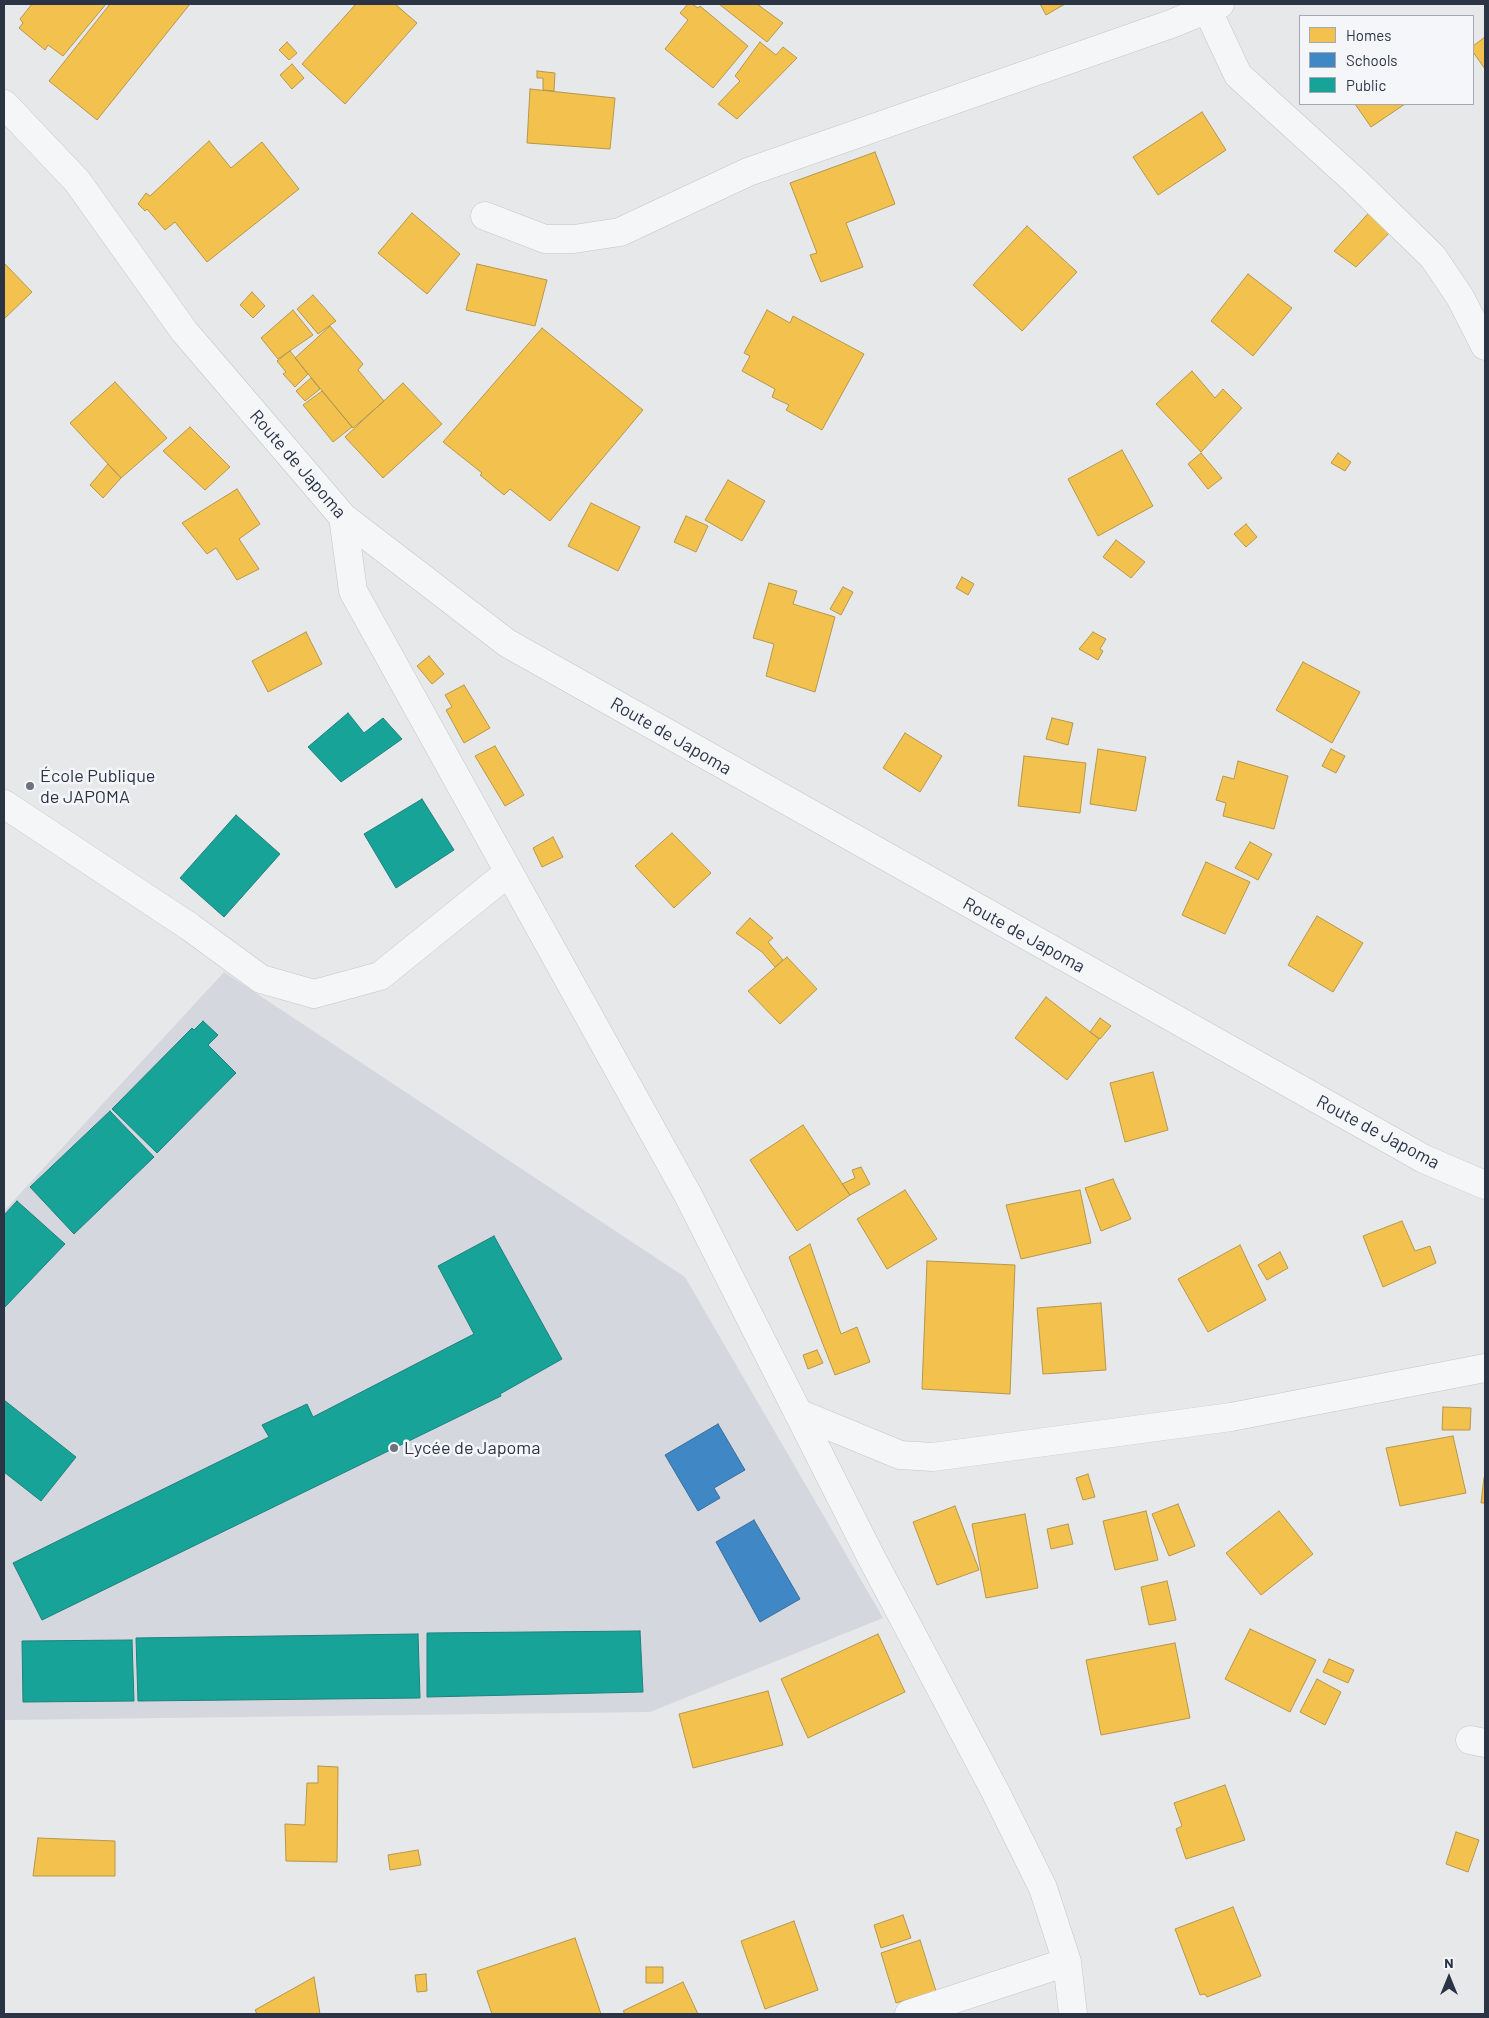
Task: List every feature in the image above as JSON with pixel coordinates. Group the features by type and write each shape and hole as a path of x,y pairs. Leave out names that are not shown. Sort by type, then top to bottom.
{"street":[{"path":"485,216 545,239 574,239 620,232 748,172 1152,31 1213,6 1238,75 1356,182 1433,257 1460,297 1485,346"},
{"name":"Route de Japoma","path":"4,104 77,181 184,331 343,518 507,643 1424,1159 1485,1185"},
{"path":"343,518 353,591 688,1195 1043,1888 1067,1962 1073,2014"},
{"path":"4,804 190,927 261,979 314,994 380,976 509,872"},
{"path":"798,1413 900,1455 933,1457 1232,1417 1485,1368"},
{"path":"909,2014 1067,1962"}],"shaded area":[{"name":"Lycée de Japoma","path":"224,972 685,1277 883,1618 650,1712 4,1720 4,1211"}],"building: Homes":[{"path":"32,4 106,4 63,56 48,45 45,50 19,28 23,23 20,19"},
{"path":"110,4 190,4 97,120 49,81"},
{"path":"356,4 395,4 417,23 345,104 302,64"},
{"path":"688,4 698,8 700,6 748,46 713,88 665,49 688,20 680,13"},
{"path":"719,4 757,4 783,23 767,42"},
{"path":"1040,4 1065,4 1046,15"},
{"path":"1485,37 1485,69 1474,53 1474,45"},
{"path":"287,42 297,53 289,60 279,50"},
{"path":"760,42 776,55 783,47 797,58 737,119 718,104 740,81 735,76"},
{"path":"292,64 304,78 292,89 280,75"},
{"path":"537,71 555,73 554,91 543,90 543,78 537,78"},
{"path":"530,89 615,98 610,149 527,143"},
{"path":"1356,105 1404,105 1371,127"},
{"path":"1202,112 1226,150 1158,195 1133,157"},
{"path":"209,141 231,168 262,142 299,189 207,262 175,222 165,230 147,209 145,211 138,204 146,193 150,196"},
{"path":"875,152 895,204 846,223 863,267 821,282 810,255 817,253 790,183"},
{"path":"1375,206 1396,226 1356,267 1334,251"},
{"path":"412,213 460,254 427,294 378,253"},
{"path":"1027,226 1077,272 1022,331 973,285"},
{"path":"4,263 32,292 4,319"},
{"path":"477,264 547,280 535,326 466,310"},
{"path":"1248,274 1292,308 1253,356 1211,321"},
{"path":"252,292 265,306 253,318 240,305"},
{"path":"313,295 336,321 318,334 297,309"},
{"path":"293,310 313,335 278,359 261,338"},
{"path":"767,310 790,323 793,316 864,354 822,430 786,410 789,405 772,397 775,389 742,371 750,356 744,353"},
{"path":"330,326 363,364 358,370 384,401 353,428 295,358"},
{"path":"542,328 643,410 550,521 510,489 504,495 480,475 482,473 443,442"},
{"path":"290,351 308,374 295,387 283,374 286,372 277,361"},
{"path":"1192,371 1215,398 1223,389 1242,408 1201,452 1156,404"},
{"path":"311,378 320,389 305,401 296,391"},
{"path":"115,382 167,438 121,478 70,423"},
{"path":"403,383 442,424 383,478 345,437"},
{"path":"322,391 352,427 333,442 303,405"},
{"path":"190,427 230,467 205,490 163,451"},
{"path":"1122,450 1153,506 1098,536 1068,479"},
{"path":"1201,453 1222,478 1208,489 1188,464"},
{"path":"1338,453 1351,462 1345,471 1331,463"},
{"path":"108,464 121,478 103,498 90,485"},
{"path":"728,480 765,501 742,541 705,520"},
{"path":"237,489 260,524 239,539 259,569 237,580 216,548 207,554 182,523"},
{"path":"591,503 640,527 618,571 568,546"},
{"path":"686,516 708,526 696,552 674,542"},
{"path":"1246,524 1257,537 1246,547 1234,534"},
{"path":"1116,540 1145,562 1131,578 1103,557"},
{"path":"962,577 974,584 968,595 956,588"},
{"path":"769,583 797,591 793,604 835,617 815,692 766,676 774,644 753,638"},
{"path":"843,587 853,592 841,615 830,609"},
{"path":"306,632 322,664 268,692 252,661"},
{"path":"1093,632 1106,639 1100,649 1103,651 1098,660 1079,649"},
{"path":"429,656 444,674 432,684 417,666"},
{"path":"1303,662 1360,692 1332,743 1276,710"},
{"path":"464,685 490,728 464,743 446,710 452,707 445,695"},
{"path":"1052,718 1073,723 1068,745 1046,739"},
{"path":"905,733 942,756 920,792 883,768"},
{"path":"495,746 524,795 505,806 475,756"},
{"path":"1098,749 1146,757 1136,811 1090,804"},
{"path":"1331,749 1345,756 1336,773 1322,766"},
{"path":"1024,756 1086,763 1080,813 1018,806"},
{"path":"1238,761 1288,776 1274,829 1223,816 1226,803 1216,800 1223,776 1234,779"},
{"path":"672,833 711,873 674,908 635,866"},
{"path":"553,837 563,857 542,867 533,848"},
{"path":"1250,842 1272,854 1258,880 1235,868"},
{"path":"1206,862 1250,882 1225,934 1182,915"},
{"path":"1317,916 1363,943 1333,992 1288,965"},
{"path":"750,918 773,938 768,942 783,960 775,967 762,952 736,933"},
{"path":"787,957 817,989 780,1024 748,991"},
{"path":"1046,997 1099,1039 1067,1080 1015,1038"},
{"path":"1100,1018 1111,1026 1100,1039 1090,1032"},
{"path":"1153,1072 1168,1130 1125,1142 1110,1083"},
{"path":"803,1125 850,1195 797,1231 750,1160"},
{"path":"861,1167 870,1184 850,1195 842,1184 855,1178 852,1170"},
{"path":"1113,1179 1131,1219 1101,1231 1085,1188"},
{"path":"905,1190 937,1239 887,1269 857,1219"},
{"path":"1080,1190 1091,1243 1021,1259 1006,1205"},
{"path":"1402,1221 1415,1251 1430,1246 1436,1263 1383,1287 1363,1236"},
{"path":"810,1244 841,1334 857,1327 870,1362 835,1375 789,1257"},
{"path":"1240,1245 1266,1300 1208,1332 1178,1279"},
{"path":"1280,1252 1288,1268 1267,1280 1258,1265"},
{"path":"927,1261 1015,1265 1010,1394 922,1389"},
{"path":"1101,1303 1106,1370 1043,1374 1037,1308"},
{"path":"817,1350 823,1363 808,1369 803,1355"},
{"path":"1443,1407 1471,1408 1470,1430 1442,1430"},
{"path":"1453,1436 1466,1493 1400,1506 1386,1448"},
{"path":"1088,1474 1095,1497 1083,1500 1076,1478"},
{"path":"1484,1478 1485,1503 1481,1503"},
{"path":"1178,1504 1195,1546 1169,1556 1152,1514"},
{"path":"955,1506 979,1570 937,1585 913,1522"},
{"path":"1146,1511 1158,1560 1115,1570 1103,1521"},
{"path":"1279,1511 1313,1554 1261,1595 1226,1553"},
{"path":"1025,1514 1038,1588 986,1598 972,1524"},
{"path":"1068,1524 1073,1544 1051,1549 1047,1529"},
{"path":"1167,1581 1176,1620 1149,1625 1141,1587"},
{"path":"1250,1629 1316,1660 1290,1712 1225,1679"},
{"path":"878,1634 905,1692 808,1738 781,1679"},
{"path":"1175,1643 1190,1718 1101,1735 1086,1660"},
{"path":"1329,1659 1354,1670 1348,1683 1323,1672"},
{"path":"1317,1679 1341,1692 1325,1725 1300,1712"},
{"path":"768,1691 783,1745 693,1768 679,1714"},
{"path":"318,1766 338,1767 337,1862 286,1861 285,1824 305,1825 307,1783 318,1783"},
{"path":"1225,1785 1245,1840 1186,1859 1176,1829 1182,1826 1174,1803"},
{"path":"1456,1832 1479,1840 1468,1872 1446,1864"},
{"path":"38,1838 115,1841 115,1876 33,1876"},
{"path":"418,1850 421,1865 390,1870 388,1855"},
{"path":"1233,1907 1261,1976 1207,1997 1205,1994 1200,1995 1175,1929"},
{"path":"903,1915 911,1938 881,1948 874,1925"},
{"path":"794,1921 818,1990 765,2009 741,1941"},
{"path":"575,1938 601,2014 492,2014 477,1971"},
{"path":"920,1940 936,1991 896,2003 881,1953"},
{"path":"646,1967 663,1967 663,1983 646,1983"},
{"path":"426,1974 427,1991 417,1992 415,1975"},
{"path":"314,1977 320,2014 257,2014 255,2010"},
{"path":"683,1982 698,2014 625,2014 623,2011"}],"building: Schools":[{"path":"718,1424 745,1470 714,1488 720,1498 698,1511 665,1455"},
{"path":"754,1520 800,1599 760,1622 716,1542"}],"building: Public":[{"path":"348,713 364,733 383,718 402,739 341,782 308,747"},
{"path":"422,799 454,850 396,888 364,834"},
{"path":"236,815 280,854 224,917 180,878"},
{"path":"203,1021 218,1035 208,1045 236,1073 157,1153 112,1109 192,1028 194,1030"},
{"path":"110,1111 154,1157 74,1234 30,1187"},
{"path":"17,1201 65,1244 4,1308 4,1215"},
{"path":"494,1236 562,1359 500,1394 501,1396 42,1620 13,1563 269,1437 262,1425 307,1404 313,1417 474,1334 438,1266"},
{"path":"4,1400 76,1457 41,1501 4,1472"},
{"path":"640,1631 643,1692 427,1697 427,1633"},
{"path":"418,1634 420,1698 138,1701 136,1638"},
{"path":"132,1640 134,1701 23,1702 22,1641"}],"place":[{"name":"École Publique de JAPOMA","path":"30,786"},
{"name":"Lycée de Japoma","path":"394,1448"}]}
